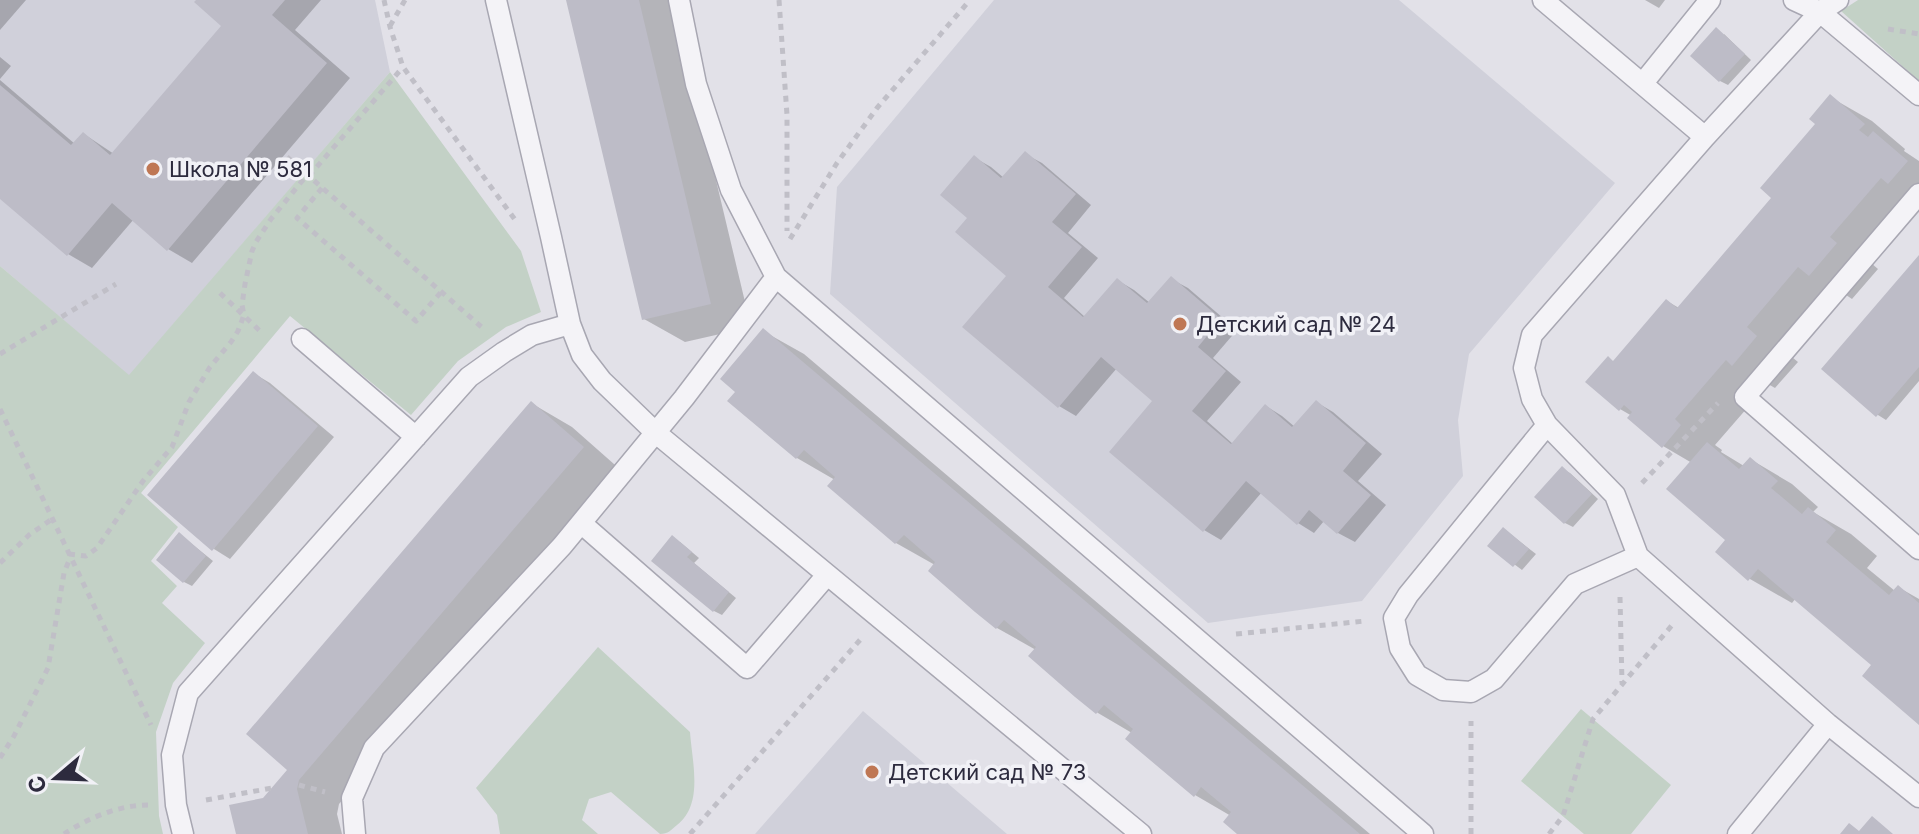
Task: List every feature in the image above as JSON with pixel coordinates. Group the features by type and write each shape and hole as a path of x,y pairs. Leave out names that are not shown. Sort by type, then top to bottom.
{"lane":[{"path":"496,0 570,324 582,355 602,381 656,433 1141,834"},
{"path":"679,0 696,84 731,190 776,277 1423,834"},
{"path":"1543,0 1705,137"},
{"path":"1643,83 1710,0"},
{"path":"1794,0 1820,12 1919,95"},
{"path":"1838,0 1820,12 1705,137 1532,335 1524,368 1532,399 1547,425 1615,495 1638,556 1828,724 1919,797"},
{"path":"1919,194 1745,397 1919,549"},
{"path":"355,834 352,798 374,748 581,523 684,398 776,277"},
{"path":"183,834 176,805 172,755 188,693 469,377 532,335 570,324"},
{"path":"302,339 416,437"},
{"path":"1547,425 1408,595 1394,618 1400,648 1417,675 1443,690 1471,692 1494,679 1575,584 1638,556"},
{"path":"581,523 747,668 827,575"},
{"path":"1738,834 1828,724"}],"path":[{"path":"384,0 403,67 523,231 551,237"},
{"path":"390,27 405,0"},
{"path":"779,0 787,115 787,244 837,163 877,108 970,0"},
{"path":"69,556 86,556 97,548 143,481 172,447 189,402 210,367 231,342 244,315 242,305 252,251 271,219 403,67"},
{"path":"287,157 442,291 493,337 504,352"},
{"path":"322,188 297,218 416,321 442,291"},
{"path":"0,354 116,284"},
{"path":"220,293 260,331"},
{"path":"1615,495 1645,481 1719,401 1745,397"},
{"path":"0,409 147,719 172,755"},
{"path":"0,563 29,535 52,519"},
{"path":"0,758 48,668 69,556"},
{"path":"1619,564 1622,684"},
{"path":"1549,834 1563,816 1593,719 1692,602"},
{"path":"690,834 880,618"},
{"path":"1196,638 1394,618"},
{"path":"1471,692 1471,834"},
{"path":"64,834 84,821 109,812 141,805 176,805 272,788"}],"shaded area":[{"name":"Школа № 581","path":"0,0 375,0 390,72 129,376 0,266"},
{"name":"Детский сад № 24","path":"994,0 1399,0 1615,183 1469,354 1458,420 1463,476 1362,601 1208,623 830,294 837,187"},
{"path":"1858,0 1919,0 1919,81 1841,11"},
{"path":"390,72 521,251 541,312 506,327 458,361 411,415 290,316 141,493 178,527 151,561 177,586 162,603 205,643 173,683 156,732 159,816 163,834 0,834 0,266 129,375"},
{"path":"598,647 690,732 694,769 691,806 677,825 660,834 611,792 589,799 582,820 598,834 500,834 497,815 476,788"},
{"path":"1581,709 1671,785 1631,834 1584,834 1521,781"},
{"name":"Детский сад № 73","path":"863,711 1007,834 755,834"}],"building":[{"path":"285,0 272,15 327,63 167,251 112,203 67,256 0,199 0,85 71,145 83,132 110,155 221,26 194,2"},
{"path":"566,0 639,0 711,304 642,320"},
{"path":"1716,27 1745,54 1719,82 1690,56"},
{"path":"1830,94 1865,124 1859,130 1868,137 1873,131 1908,161 1888,184 1881,178 1830,237 1837,243 1809,276 1798,267 1747,327 1757,336 1732,366 1726,360 1675,419 1681,425 1662,448 1627,418 1632,412 1624,405 1619,411 1585,382 1608,356 1613,361 1666,299 1677,308 1771,198 1760,188 1815,124 1809,119"},
{"path":"1025,151 1076,194 1052,222 1082,247 1048,287 1083,317 1117,278 1147,303 1171,276 1221,319 1198,347 1226,371 1192,411 1231,444 1265,404 1292,427 1316,400 1366,443 1343,471 1371,495 1337,534 1309,510 1297,525 1246,481 1203,532 1109,452 1152,401 1101,357 1058,408 962,327 1006,276 955,232 967,218 940,195 974,155 1001,178"},
{"path":"1919,255 1919,367 1876,417 1821,369"},
{"path":"763,328 1360,834 1237,834 1223,822 1231,812 1201,787 1194,797 1125,739 1133,729 1104,705 1096,714 1075,697 1028,656 1036,647 1004,620 996,629 928,571 935,562 904,535 895,544 827,486 835,477 804,450 796,459 727,401 735,392 720,379"},
{"path":"253,371 318,426 212,551 147,495"},
{"path":"531,401 584,447 299,780 297,789 308,834 236,834 229,805 263,798 287,770 246,734"},
{"path":"1707,442 1739,469 1750,457 1778,481 1771,488 1802,514 1808,507 1836,530 1826,542 1889,595 1898,585 1919,603 1919,725 1862,676 1871,665 1758,569 1748,581 1715,552 1725,540 1666,489"},
{"path":"1562,466 1592,494 1564,524 1534,497"},
{"path":"1503,527 1529,549 1513,567 1487,546"},
{"path":"179,532 206,556 183,583 156,560"},
{"path":"672,535 692,552 687,557 729,592 713,612 651,561"},
{"path":"1872,816 1893,834 1840,834 1849,823 1859,831"}],"place":[{"name":"Школа № 581","path":"153,169"},
{"name":"Детский сад № 24","path":"1180,324"},
{"name":"Детский сад № 73","path":"872,772"}]}
